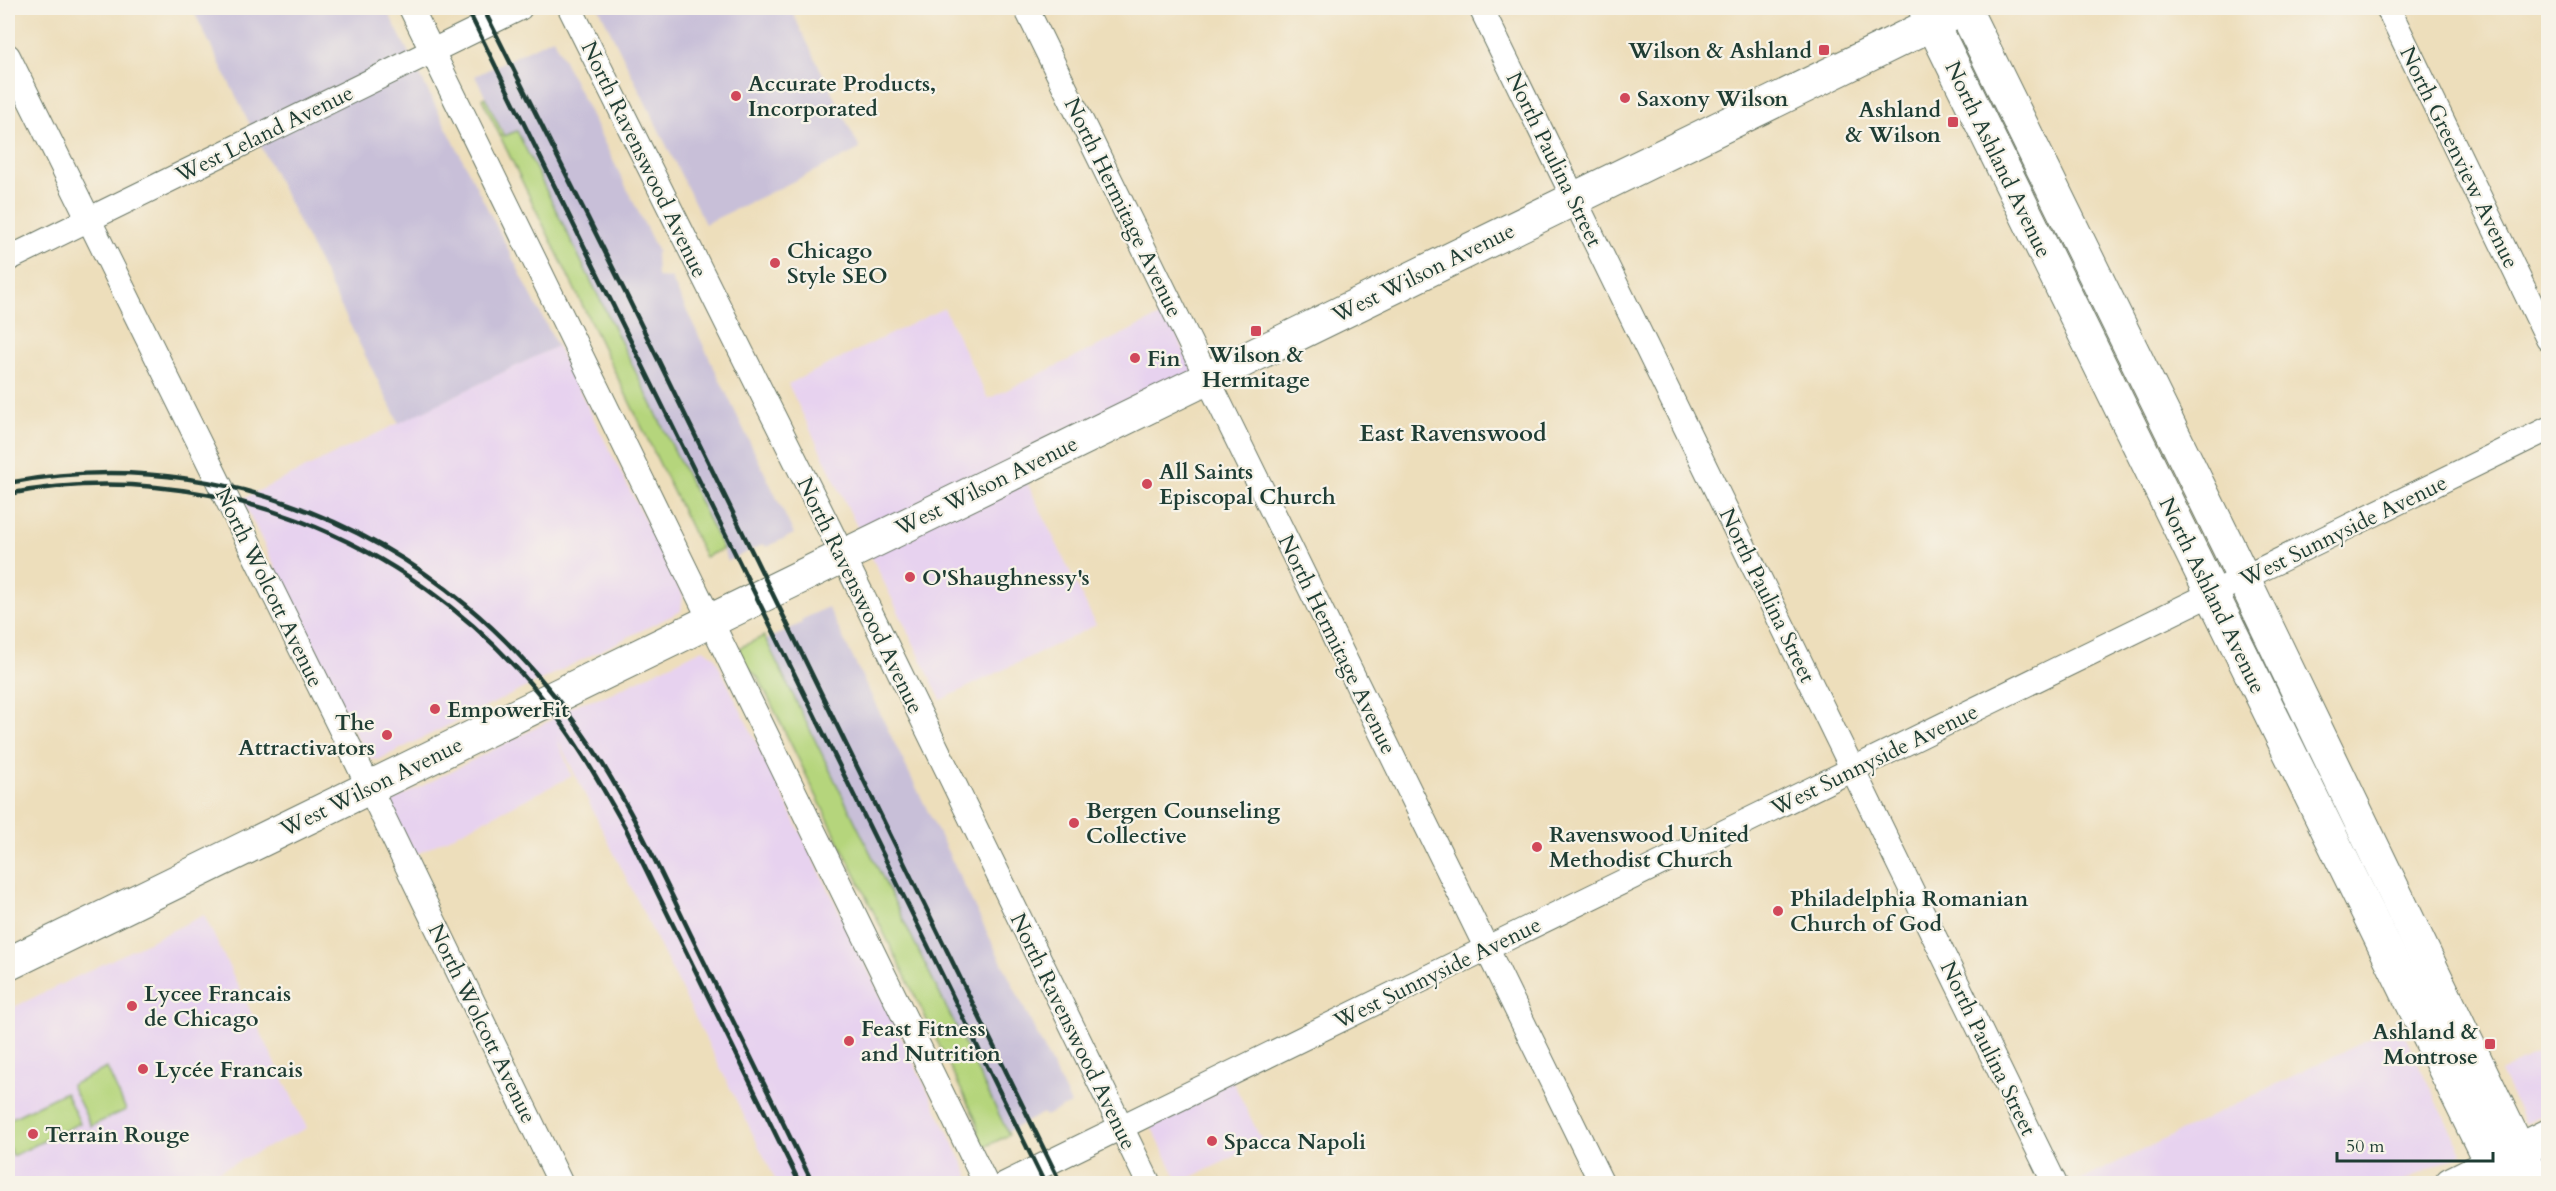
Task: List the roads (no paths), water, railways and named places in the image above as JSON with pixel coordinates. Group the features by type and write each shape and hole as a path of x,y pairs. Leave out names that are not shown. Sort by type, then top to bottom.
{"main road":[{"name":"West Wilson Avenue","path":"10,955 369,787 1575,198 1929,15 1964,8"},
{"name":"North Ashland Avenue","path":"1964,8 2243,579 2504,1166"},
{"name":"North Ashland Avenue","path":"1929,15 2212,593 2504,1166 2535,1184"},
{"path":"2451,1184 2504,1166 2548,1136"}],"street":[{"path":"411,8 986,1184"},
{"name":"West Leland Avenue","path":"8,259 520,8"},
{"name":"North Ravenswood Avenue","path":"570,8 843,556 1149,1184"},
{"name":"North Hermitage Avenue","path":"1026,8 1602,1184"},
{"name":"North Paulina Street","path":"1481,8 2055,1184"},
{"name":"North Greenview Avenue","path":"2388,8 2548,339"},
{"name":"North Wolcott Avenue","path":"8,56 369,787 561,1184"},
{"name":"West Sunnyside Avenue","path":"1005,1184 2548,429"}],"railway":[{"path":"467,8 1045,1184"},
{"path":"483,8 628,298 1061,1184"},
{"path":"8,483 43,477 113,473 183,478 252,493 335,522 382,546 426,574 467,605 505,640 540,678 602,763 649,848 813,1184"},
{"path":"8,494 82,485 156,487 228,499 297,520 364,550 426,589 483,635 548,705 584,757 626,829 800,1184"}],"place":[{"name":"Wilson & Ashland","path":"1824,50"},
{"name":"Accurate Products, Incorporated","path":"736,96"},
{"name":"Saxony Wilson","path":"1625,98"},
{"name":"Ashland & Wilson","path":"1953,122"},
{"name":"Chicago Style SEO","path":"775,263"},
{"name":"Wilson & Hermitage","path":"1256,331"},
{"name":"Fin","path":"1135,358"},
{"name":"All Saints Episcopal Church","path":"1147,484"},
{"name":"O'Shaughnessy's","path":"910,577"},
{"name":"EmpowerFit","path":"435,709"},
{"name":"The Attractivators","path":"387,735"},
{"name":"Bergen Counseling Collective","path":"1074,823"},
{"name":"Ravenswood United Methodist Church","path":"1537,847"},
{"name":"Philadelphia Romanian Church of God","path":"1778,911"},
{"name":"Lycee Francais de Chicago","path":"132,1006"},
{"name":"Feast Fitness and Nutrition","path":"849,1041"},
{"name":"Ashland & Montrose","path":"2490,1044"},
{"name":"Lycée Francais","path":"143,1069"},
{"name":"Terrain Rouge","path":"33,1134"},
{"name":"Spacca Napoli","path":"1212,1141"}],"district":[{"name":"East Ravenswood","path":"1453,433"}]}
